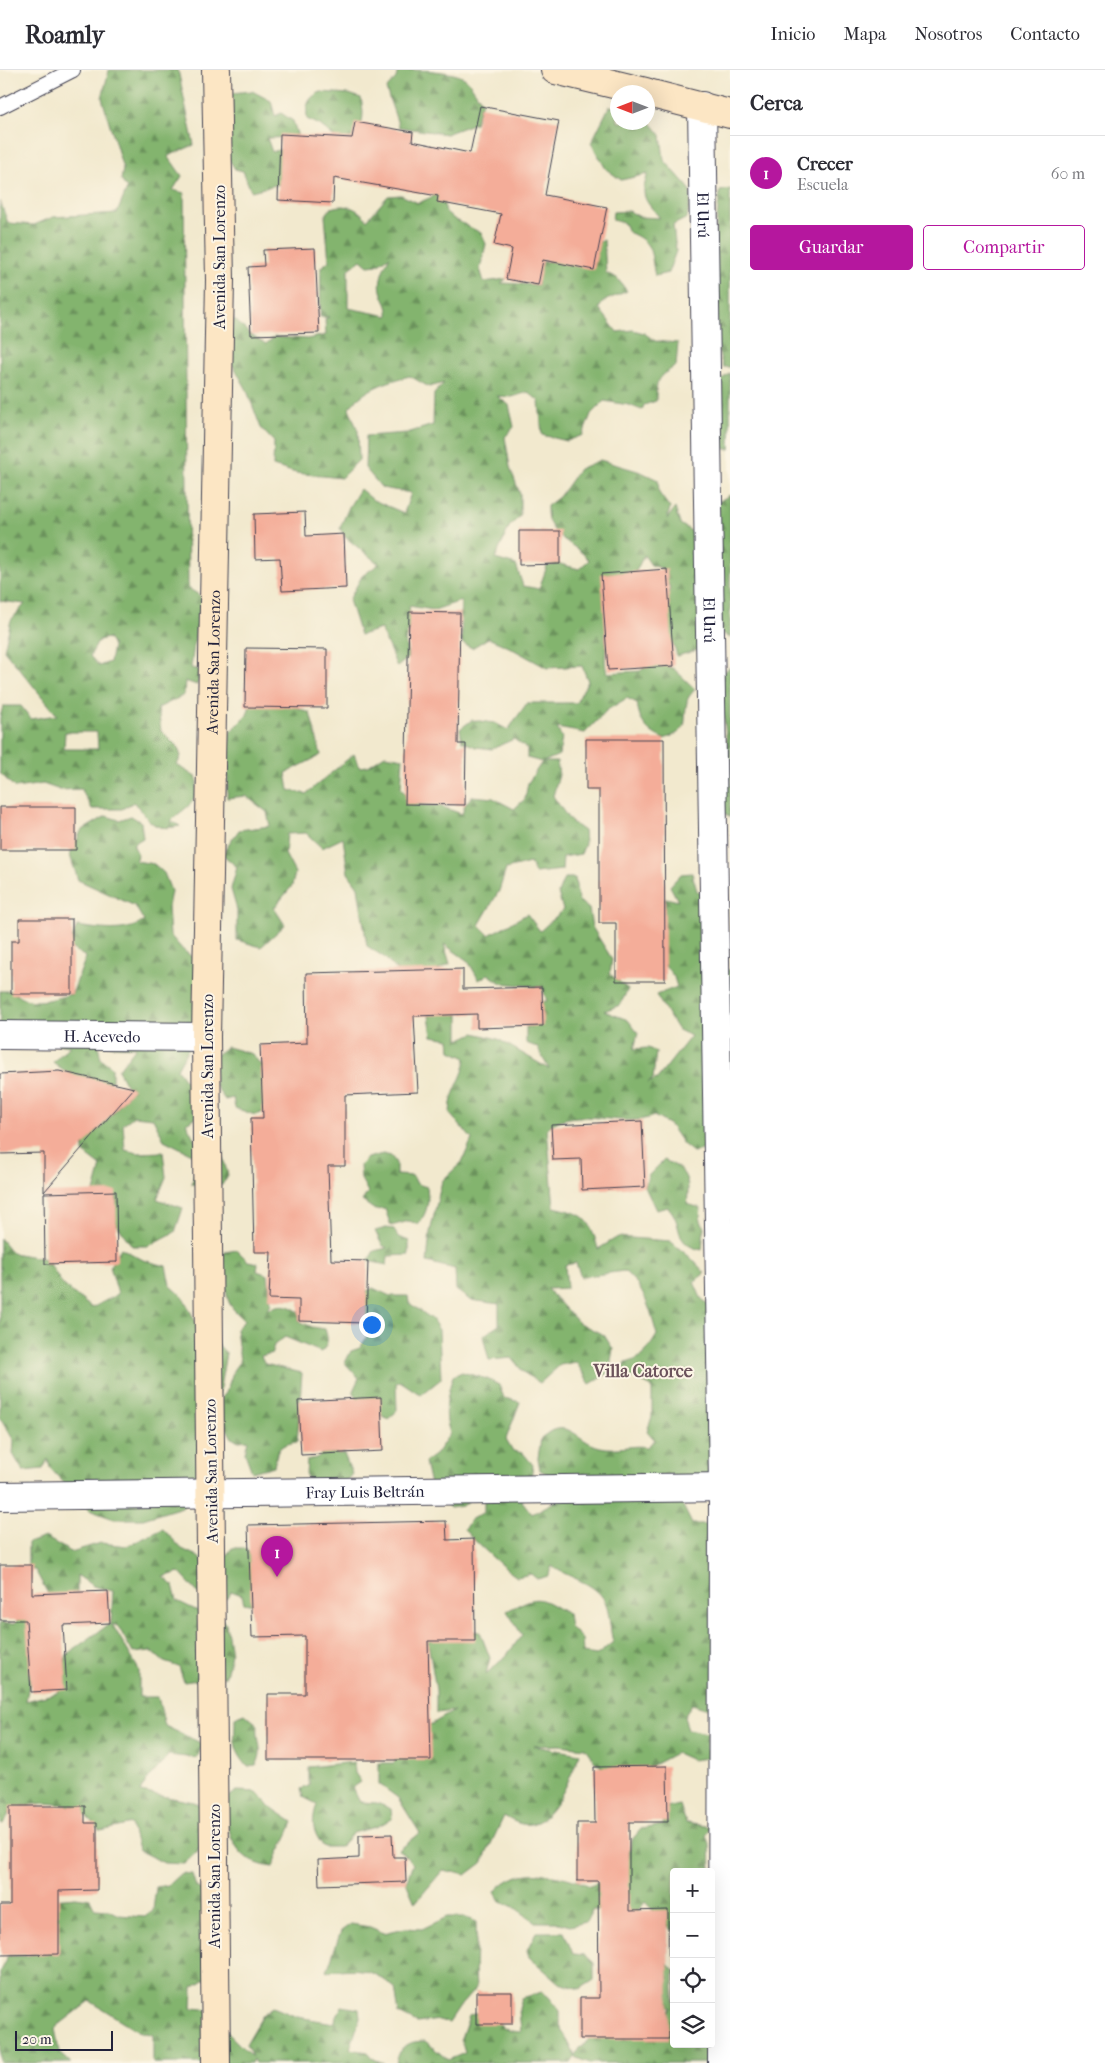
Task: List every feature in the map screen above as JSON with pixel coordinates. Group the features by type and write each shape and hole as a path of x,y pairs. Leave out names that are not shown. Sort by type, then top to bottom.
{"street":[{"name":"Avenida San Lorenzo","path":"216,70 220,280 206,1037 216,2063"},
{"path":"555,70 615,85"},
{"path":"655,95 730,114"},
{"name":"El Urú","path":"702,106 726,1487 722,2063"},
{"name":"H. Acevedo","path":"0,1035 206,1037"},
{"name":"Fray Luis Beltrán","path":"0,1496 211,1495 726,1487"}],"lane":[{"path":"0,107 73,70"}],"green space":[{"path":"109,70 178,70 194,145 168,156 182,176 173,190 184,193 188,588 207,600 206,634 196,629 191,668 201,670 197,685 185,681 184,695 158,708 161,731 177,746 181,756 177,765 197,778 196,794 191,804 171,821 180,826 171,827 157,826 152,823 134,802 122,809 92,809 81,789 60,790 43,784 15,788 0,773 0,718 3,706 21,706 31,719 57,715 4,650 11,620 25,604 0,601 0,201 8,223 34,225 53,217 117,213 127,189 121,180 123,169 102,98","holes":["108,638 113,646 110,662 99,666 90,656 99,640","65,732 97,732 98,749 64,749"]},
{"path":"398,70 445,72 467,80 483,103 480,106 475,123 446,134 399,127 386,89 396,78"},
{"path":"252,91 271,101 275,116 281,113 293,121 298,137 267,138 272,152 284,148 284,183 251,191 243,171 235,169 225,153 231,93"},
{"path":"321,92 349,94 361,98 363,113 361,125 347,147 320,125 307,119 308,102"},
{"path":"609,107 610,130 655,130 655,128 661,135 664,160 689,188 691,197 687,218 673,225 676,251 668,273 655,276 647,244 628,232 624,223 612,220 613,212 629,211 640,217 660,218 645,198 644,188 648,174 621,180 606,169 591,143"},
{"path":"730,189 730,367 723,367 715,326 713,280 720,191"},
{"path":"441,193 446,212 454,219 481,233 486,244 480,269 484,282 506,279 501,283 538,285 540,262 554,261 604,240 606,273 617,278 627,291 604,301 599,308 617,332 633,330 644,333 655,341 678,343 676,366 665,373 657,383 656,401 644,405 642,410 629,405 604,401 591,414 583,435 567,441 542,435 539,401 528,392 512,397 497,396 509,405 514,427 505,437 510,467 520,494 520,516 509,527 495,559 516,565 523,586 539,589 547,566 560,564 579,569 589,560 557,534 549,522 547,514 547,506 559,497 579,469 600,460 641,472 658,480 659,493 670,508 667,519 675,508 680,524 696,534 718,502 730,495 730,638 710,625 704,648 677,656 674,645 668,640 663,609 670,588 661,568 651,565 644,555 605,633 607,673 640,671 655,661 674,669 695,689 687,700 685,721 682,729 664,739 658,736 645,726 637,703 627,698 607,710 585,733 557,728 562,738 559,755 543,762 557,762 559,775 553,796 570,821 584,831 585,844 581,854 563,857 562,870 535,873 530,863 506,869 499,891 479,925 489,935 527,914 540,931 563,910 558,893 564,878 575,878 578,900 589,909 592,927 612,959 610,974 628,989 620,1005 604,1011 628,1020 638,1033 634,1049 648,1048 656,1052 653,1079 648,1083 657,1079 691,1036 677,1029 656,995 677,987 674,977 658,956 666,898 678,901 670,886 681,874 692,873 697,891 709,896 724,970 730,970 730,1399 711,1148 693,1152 683,1144 670,1125 654,1116 641,1120 572,1118 559,1121 547,1128 554,1207 573,1212 585,1219 592,1230 598,1249 618,1237 670,1241 691,1258 705,1273 694,1282 701,1298 716,1312 705,1390 730,1468 675,1499 681,1502 692,1524 707,1524 715,1547 716,1706 705,1708 692,1704 684,1717 688,1729 707,1733 707,1758 692,1760 676,1753 640,1772 607,1771 595,1762 585,1748 560,1745 534,1746 580,1754 559,1799 551,1810 543,1819 533,1824 522,1824 504,1816 482,1863 466,1875 443,1870 415,1903 406,1882 413,1864 399,1850 420,1833 398,1798 379,1784 379,1763 393,1763 414,1745 423,1729 454,1711 436,1713 436,1690 425,1624 480,1632 490,1658 486,1674 506,1656 522,1635 507,1611 532,1600 544,1601 568,1614 570,1627 582,1639 583,1653 597,1655 613,1642 607,1607 604,1599 598,1592 584,1582 552,1566 548,1576 537,1579 531,1574 517,1577 464,1530 470,1520 484,1512 484,1486 462,1506 450,1508 430,1485 425,1462 436,1454 450,1433 447,1419 447,1404 453,1376 462,1372 487,1379 499,1385 504,1398 520,1402 506,1439 513,1451 523,1453 533,1465 530,1485 522,1501 532,1514 558,1500 549,1475 540,1470 538,1458 541,1438 559,1429 565,1429 591,1444 606,1448 647,1447 655,1440 647,1431 652,1417 652,1387 622,1372 626,1363 637,1359 644,1353 657,1335 642,1292 624,1271 581,1277 576,1263 565,1265 567,1288 547,1289 579,1323 604,1335 613,1349 609,1373 590,1384 576,1362 560,1365 540,1383 523,1372 512,1358 489,1360 483,1336 499,1325 499,1304 470,1300 456,1290 455,1269 427,1262 430,1232 442,1181 462,1162 472,1139 450,1114 452,1098 463,1073 466,1058 451,1051 450,1039 432,1036 428,1009 459,1013 459,1040 474,1033 498,1039 549,1069 537,1047 526,1043 526,1014 532,1003 547,1001 542,987 501,983 488,974 479,980 468,961 444,944 450,964 439,969 428,982 411,985 384,957 367,946 358,887 348,873 343,838 322,848 306,833 287,834 285,854 295,873 292,886 274,908 285,925 261,947 237,940 237,910 231,889 237,867 222,854 239,830 270,826 267,812 246,796 227,798 230,732 247,715 257,683 279,700 310,713 321,755 286,773 289,790 306,794 354,754 359,767 368,766 385,755 403,758 401,789 417,805 439,806 462,814 465,805 472,796 493,798 514,809 525,799 528,783 542,762 527,758 527,749 514,739 492,749 476,747 462,741 460,729 472,720 495,723 508,730 527,703 576,703 588,681 582,666 547,668 488,638 472,648 462,643 461,601 434,610 409,606 411,620 405,640 408,658 397,667 381,629 360,635 349,600 362,576 379,564 345,537 340,528 349,507 360,489 373,500 404,513 411,493 382,488 365,468 366,436 407,433 433,425 434,394 444,383 429,387 410,376 384,383 362,395 349,408 358,431 359,460 341,478 296,473 273,466 274,442 261,428 246,388 224,350 224,325 234,319 251,335 266,344 274,337 307,339 326,335 325,319 329,317 320,317 321,267 329,261 325,216 331,208 347,206 360,212 367,220 388,196 401,195 418,203","holes":["390,256 380,284 388,316 348,308 348,270 361,260 368,266 377,265"]},
{"path":"730,373 730,449 723,449 718,382"},
{"path":"730,667 730,817 724,813 728,752 719,676"},
{"path":"106,816 119,820 131,816 141,822 143,838 133,844 137,853 136,861 154,864 164,873 171,891 168,907 170,935 183,950 195,959 214,986 190,1045 177,1069 188,1084 198,1090 207,1111 186,1123 197,1144 219,1145 228,1175 222,1185 192,1184 198,1157 164,1140 153,1118 134,1116 123,1124 125,1150 138,1153 163,1152 166,1177 157,1199 183,1208 175,1232 148,1246 132,1246 94,1192 101,1166 83,1152 85,1139 101,1128 130,1092 118,1070 136,1047 98,1045 101,1059 112,1067 112,1081 103,1082 81,1078 67,1072 53,1062 70,1046 0,1036 0,991 12,991 19,996 33,1001 49,1000 72,994 86,957 69,947 77,926 112,930 129,928 144,921 135,906 78,880 70,855 81,831"},
{"path":"227,1047 252,1054 279,1087 269,1110 255,1115 235,1108 233,1098 225,1100 215,1085 214,1056"},
{"path":"383,1154 391,1156 396,1163 396,1175 413,1176 417,1184 427,1187 427,1207 418,1224 409,1221 391,1226 385,1209 375,1210 362,1201 368,1192 361,1179 360,1165 367,1158"},
{"path":"664,1160 678,1168 685,1176 688,1188 687,1204 701,1208 700,1218 704,1228 702,1250 692,1247 682,1239 673,1214 668,1207 656,1210 645,1187 648,1176"},
{"path":"386,1228 394,1229 398,1237 409,1241 409,1255 388,1256 387,1265 368,1261 374,1251 387,1248 382,1245 375,1231"},
{"path":"0,1238 12,1253 47,1259 62,1284 92,1308 118,1294 110,1266 121,1248 143,1260 166,1266 170,1285 183,1297 194,1319 226,1353 203,1484 182,1507 143,1519 114,1519 89,1510 50,1468 48,1459 43,1469 23,1471 13,1454 14,1441 0,1417"},
{"path":"237,1250 248,1261 258,1263 257,1271 268,1275 271,1304 266,1310 279,1306 290,1307 299,1312 299,1321 312,1327 325,1329 327,1339 327,1344 321,1352 285,1337 274,1345 272,1353 261,1356 265,1364 302,1373 297,1442 286,1444 280,1448 274,1466 252,1472 245,1453 248,1440 239,1441 232,1438 227,1429 217,1422 218,1402 226,1393 234,1369 240,1361 236,1329 245,1320 236,1312 228,1299 226,1280 219,1264 225,1252"},
{"path":"373,1288 390,1296 408,1296 409,1303 432,1319 439,1330 441,1379 421,1395 400,1381 396,1383 397,1411 388,1419 361,1403 353,1391 359,1378 345,1363 351,1351 360,1348 367,1337 356,1314 365,1292"},
{"path":"324,1453 344,1454 352,1474 340,1488 315,1488 306,1476 307,1460 316,1458"},
{"path":"163,1529 182,1549 197,1556 217,1573 219,1557 226,1556 232,1548 245,1548 251,1556 254,1605 244,1603 242,1595 231,1591 229,1597 222,1600 199,1594 179,1572 164,1577 173,1585 177,1601 202,1613 218,1616 226,1624 231,1654 226,1676 184,1682 179,1667 164,1662 151,1651 133,1653 118,1626 112,1624 139,1670 139,1697 158,1697 165,1726 203,1744 197,1758 168,1755 140,1792 194,1802 204,1807 204,1845 184,1864 164,1863 138,1850 131,1824 101,1831 76,1806 45,1803 22,1806 10,1812 3,1825 0,1824 0,1623 14,1624 40,1597 36,1646 26,1701 57,1693 67,1654 111,1623 113,1591 93,1586 77,1575 77,1599 51,1599 35,1570 28,1569 28,1543 45,1537 71,1552 101,1543 127,1546"},
{"path":"245,1714 258,1725 260,1755 256,1766 248,1767 239,1755 235,1744 235,1718"},
{"path":"354,1762 355,1773 361,1782 352,1788 360,1802 377,1803 391,1809 392,1819 378,1826 353,1833 340,1847 324,1847 317,1836 313,1822 317,1804 303,1797 301,1789 309,1786 309,1767"},
{"path":"237,1791 257,1792 269,1806 293,1822 273,1867 250,1860 235,1845 225,1812 224,1800"},
{"path":"680,1805 686,1823 711,1827 706,1836 710,1846 711,1868 670,1868 670,1928 645,1902 632,1918 603,1910 592,1910 586,1922 570,1926 555,1922 535,1922 514,1907 500,1901 495,1892 504,1883 515,1877 527,1874 553,1875 590,1886 603,1881 628,1864 631,1841 641,1829 663,1825 666,1808"},
{"path":"181,1873 192,1874 196,1887 214,1897 214,1909 229,1926 229,1949 214,1959 215,1973 193,1987 192,2008 204,2009 252,2057 246,2044 263,2015 273,2007 297,2017 334,2023 342,2006 359,2009 360,2017 350,2049 368,2052 374,2059 384,2063 255,2063 253,2059 251,2063 153,2063 153,2035 138,2031 90,2001 55,2028 59,2052 71,2063 0,2063 0,1971 8,1956 27,1956 42,1952 52,1899 76,1897 90,1899 95,1909 109,1910 118,1915 145,1917 153,1910 156,1887 168,1885"},
{"path":"447,1917 464,1917 476,1922 476,1988 449,2023 439,2020 417,2023 399,2014 395,1988 378,1976 364,1970 327,1971 341,1931 351,1924 370,1927 384,1933 405,1928 422,1929"},
{"path":"536,1932 564,1932 573,1954 585,1955 594,1963 594,1980 580,1989 559,1983 529,1957 527,1950"},
{"path":"668,1964 670,1966 670,2007 657,2007"},
{"path":"542,1992 549,1997 560,2011 560,2025 575,2056 579,2048 598,2032 667,2017 670,2010 670,2048 707,2048 708,2062 711,2063 590,2063 575,2057 571,2063 396,2063 403,2048 409,2043 414,2042 425,2041 448,2060 465,2053 461,2039 469,2016 490,2007 501,2026 508,2030 521,2032 519,2009 522,1998"}],"building":[{"path":"480,106 559,121 545,195 607,207 594,270 543,260 538,285 506,279 512,249 494,245 501,214 437,202 438,196 334,178 333,203 278,200 280,134 352,138 355,122 413,132 412,141 470,153"},
{"path":"315,248 319,333 251,335 248,267 264,266 263,250"},
{"path":"305,512 306,536 344,534 346,588 282,591 280,558 255,559 254,514"},
{"path":"519,531 560,531 560,564 519,565"},
{"path":"667,569 674,666 608,670 601,574"},
{"path":"409,612 460,613 458,744 466,744 465,805 405,804"},
{"path":"246,648 327,649 327,708 245,707"},
{"path":"586,739 664,739 665,981 616,981 616,923 599,923 599,790 586,790"},
{"path":"0,807 76,807 76,850 0,850"},
{"path":"19,919 72,919 72,994 11,994 11,941 19,941"},
{"path":"463,969 463,989 542,987 543,1026 477,1028 477,1014 414,1016 418,1092 345,1095 345,1166 328,1166 331,1260 368,1261 366,1323 299,1321 299,1300 269,1299 271,1252 254,1252 251,1118 263,1118 260,1045 307,1043 306,973"},
{"path":"59,1071 134,1088 44,1192 44,1153 0,1154 0,1074"},
{"path":"642,1121 645,1187 582,1190 581,1159 553,1160 551,1125"},
{"path":"116,1191 117,1262 45,1264 44,1193"},
{"path":"381,1397 383,1451 301,1455 298,1401"},
{"path":"446,1521 447,1540 474,1539 475,1641 428,1641 431,1760 268,1760 268,1694 305,1694 305,1636 252,1637 248,1525"},
{"path":"0,1565 32,1565 32,1594 108,1591 110,1623 63,1625 67,1690 31,1692 26,1620 0,1620"},
{"path":"667,1766 668,1822 629,1822 629,1911 668,1910 669,2039 580,2039 580,1998 599,1998 598,1881 577,1881 577,1823 595,1823 594,1767"},
{"path":"10,1806 85,1806 85,1823 97,1823 97,1890 59,1891 59,1954 0,1955 0,1905 10,1905"},
{"path":"392,1834 393,1857 405,1857 406,1882 319,1885 318,1860 359,1858 359,1835"},
{"path":"476,1992 512,1992 512,2024 476,2024"}],"place":[{"name":"Crecer","path":"277,1577"}],"district":[{"name":"Villa Catorce","path":"643,1371"}]}
